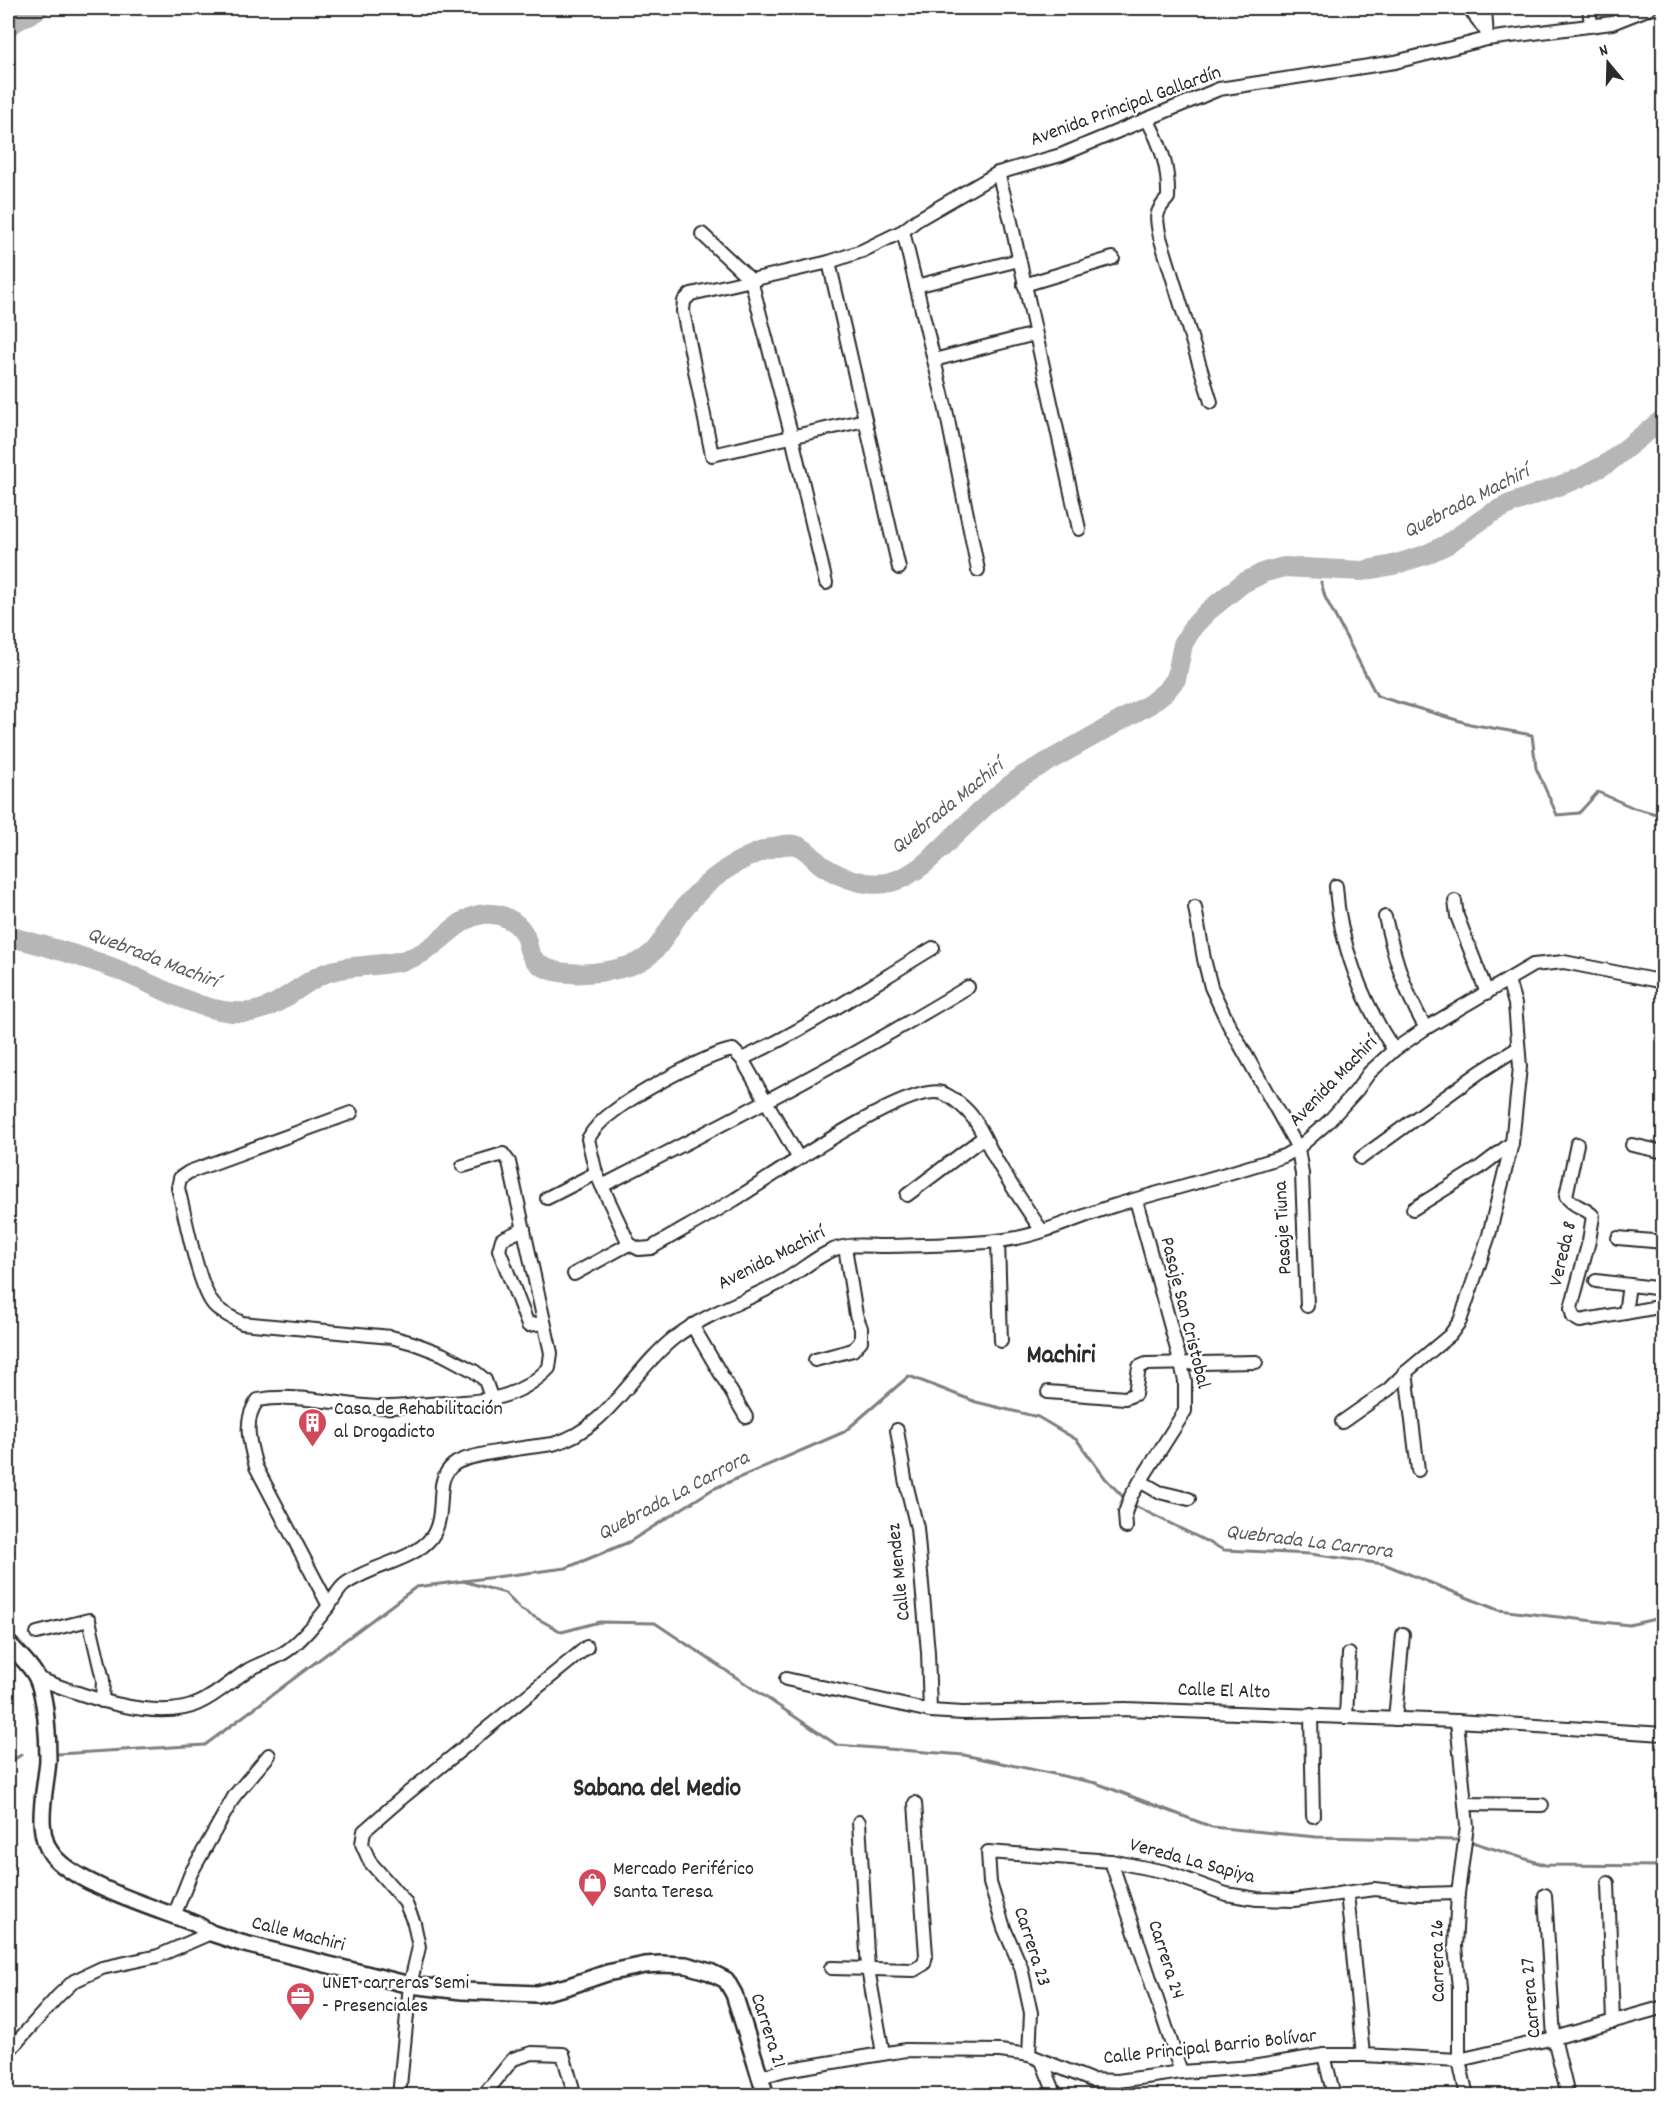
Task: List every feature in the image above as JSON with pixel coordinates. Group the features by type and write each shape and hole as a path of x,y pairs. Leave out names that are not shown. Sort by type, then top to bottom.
{"street":[{"path":"1468,8 1486,35"},
{"path":"1485,8 1486,35"},
{"path":"1589,8 1591,25"},
{"name":"Avenida Principal Gallardín","path":"792,437 712,455 683,311 684,301 691,294 829,262 862,251 903,231 916,220 998,173 1061,154 1219,89 1395,62 1486,35 1612,24 1649,8"},
{"path":"1146,119 1160,143 1166,164 1168,198 1156,216 1160,237 1211,402"},
{"path":"998,173 1020,260 1079,529"},
{"path":"903,231 934,360 978,570"},
{"path":"702,234 750,280 792,437 826,583"},
{"path":"1024,285 1113,258"},
{"path":"916,286 1020,260"},
{"path":"829,262 899,568"},
{"path":"934,360 1035,334"},
{"path":"792,437 865,420"},
{"path":"1336,886 1349,954 1376,1021 1394,1050"},
{"path":"1455,901 1457,916 1487,993"},
{"path":"1195,907 1211,987 1229,1025 1298,1148"},
{"path":"1385,917 1395,963 1417,1014 1426,1028"},
{"path":"742,1059 771,1046 825,1015 933,948"},
{"name":"Avenida Machirí","path":"37,1678 102,1701 148,1710 197,1704 256,1665 288,1651 329,1606 339,1589 347,1583 364,1572 420,1547 431,1538 438,1525 442,1480 455,1463 470,1458 566,1441 588,1429 657,1353 692,1325 784,1281 834,1249 998,1241 1042,1231 1114,1206 1284,1156 1298,1148 1328,1122 1369,1073 1394,1050 1426,1028 1533,965 1564,962 1664,982"},
{"path":"1342,1422 1389,1389 1450,1335 1460,1322 1489,1235 1512,1143 1519,1078 1515,1005 1508,980"},
{"path":"602,1186 766,1102 889,1035 968,987"},
{"path":"1361,1158 1472,1078 1518,1048"},
{"path":"798,1157 742,1059 733,1050 721,1052 664,1081 614,1111 594,1129 588,1139 596,1173 629,1244 639,1249 651,1248 772,1177 798,1157 870,1117 923,1094 940,1093 958,1102 973,1117 998,1164 1042,1231"},
{"path":"351,1113 189,1172 180,1178 178,1188 203,1286 214,1305 242,1323 391,1337 442,1354 474,1371 485,1380 492,1400"},
{"path":"907,1195 984,1137"},
{"path":"1413,1209 1479,1168 1512,1143"},
{"name":"Vereda 8","path":"1577,1144 1566,1196 1571,1204 1588,1210 1593,1215 1589,1241 1571,1308 1573,1317 1580,1321 1625,1313"},
{"path":"1632,1145 1664,1152"},
{"name":"Pasaje Tiuna","path":"1298,1148 1302,1174 1307,1306"},
{"path":"329,1606 256,1467 248,1423 251,1408 258,1400 272,1398 380,1407 492,1400 522,1389 537,1380 549,1368 551,1353 509,1162 503,1154 463,1166"},
{"path":"547,1198 596,1173"},
{"name":"Pasaje San Cristobal","path":"1126,1527 1125,1513 1131,1496 1185,1411 1185,1381 1136,1200"},
{"path":"524,1229 502,1239 499,1250 528,1325 544,1323"},
{"path":"1618,1238 1664,1242"},
{"path":"998,1241 1002,1341"},
{"path":"574,1274 629,1244"},
{"path":"815,1360 853,1350 861,1341 861,1328 856,1315 845,1247"},
{"path":"1596,1281 1664,1288"},
{"path":"1629,1285 1625,1313 1664,1306"},
{"path":"692,1325 746,1417"},
{"path":"1048,1392 1125,1398 1135,1394 1139,1367 1146,1364 1256,1362"},
{"path":"1406,1372 1418,1470"},
{"name":"Calle Mendez","path":"897,1430 917,1528 928,1652 930,1711"},
{"path":"1140,1481 1159,1492 1189,1499"},
{"path":"37,1633 88,1620 103,1680 102,1701"},
{"path":"1395,1719 1402,1634"},
{"path":"8,1642 37,1678"},
{"path":"399,2096 410,1984 419,1947 414,1923 405,1902 370,1862 362,1844 364,1831 587,1647"},
{"path":"1346,1717 1349,1654"},
{"name":"Calle Machiri","path":"37,1678 47,1733 43,1836 53,1856 64,1866 100,1885 211,1933 241,1943 410,1984 462,1990 537,1994 607,1973 660,1964 686,1965 710,1972 726,1980"},
{"name":"Calle El Alto","path":"786,1679 930,1711 963,1713 1125,1708 1457,1721 1664,1734"},
{"path":"1311,1715 1313,1816"},
{"name":"Carrera 26","path":"1457,1721 1467,1826 1458,1893 1455,1947 1459,1988 1459,2060 1467,2096"},
{"path":"174,1916 191,1873 230,1803 269,1755"},
{"path":"831,1968 914,1970 924,1964 926,1955 915,1803"},
{"path":"1465,1803 1542,1805"},
{"path":"859,1822 868,1969 883,2054"},
{"name":"Vereda La Sapiya","path":"988,1852 1111,1861 1166,1872 1226,1894 1257,1899 1294,1900 1374,1889 1420,1894 1458,1893"},
{"name":"Carrera 23","path":"988,1852 990,1883 1004,1928 1021,1967 1031,2013 1029,2055"},
{"name":"Carrera 24","path":"1111,1861 1181,2072"},
{"path":"1608,1883 1612,2022"},
{"path":"1347,1893 1363,2055"},
{"name":"Carrera 27","path":"1545,1896 1554,2038 1568,2096"},
{"path":"8,2052 74,1981 102,1968 158,1956 211,1933"},
{"name":"Carrera 21","path":"726,1980 734,1994 766,2096"},
{"name":"Calle Principal Barrio Bolívar","path":"760,2077 785,2070 906,2050 1000,2052 1029,2055 1091,2080 1118,2081 1181,2072 1252,2067 1324,2055 1459,2060 1554,2038 1664,2007"},
{"path":"483,2096 513,2059 532,2053 563,2054 575,2096"},
{"path":"1324,2055 1334,2096"},
{"path":"1042,2061 1056,2096"}],"waterway":[{"path":"8,26 40,8"},
{"name":"Quebrada Machirí","path":"8,936 102,964 181,998 232,1012 260,1010 334,970 393,963 416,956 461,923 481,914 497,915 516,924 523,932 533,958 542,966 553,970 567,973 597,972 634,964 655,950 685,907 714,878 736,863 777,846 799,846 830,870 865,883 883,884 900,879 917,870 987,804 1024,775 1150,704 1166,691 1176,679 1183,644 1193,627 1207,612 1243,583 1265,572 1284,567 1362,571 1393,565 1425,555 1446,545 1490,514 1510,504 1580,478 1608,463 1664,418"},
{"path":"1321,582 1325,597 1377,696 1470,724 1532,735 1536,768 1557,815 1579,813 1598,792 1634,808 1664,816"},
{"name":"Quebrada La Carrora","path":"58,1754 205,1745 416,1587 566,1568 629,1542 713,1489 844,1432 909,1376 976,1402 1038,1417 1077,1440 1105,1478 1125,1499"},
{"name":"Quebrada La Carrora","path":"1133,1505 1224,1550 1310,1554 1384,1564 1498,1610 1629,1625 1664,1617"},
{"path":"463,1581 505,1593 520,1609 562,1632 599,1622 655,1623 837,1745 964,1755 1096,1783 1212,1827 1316,1837 1457,1840"},
{"name":"Quebrada La Carrora","path":"8,1763 21,1755"},
{"path":"1472,1842 1545,1865 1664,1866"}],"place":[{"name":"Casa de Rehabilitación al Drogadicto","path":"313,1448"},
{"name":"Mercado Periférico Santa Teresa","path":"592,1908"},
{"name":"UNET carreras Semi - Presenciales","path":"301,2022"}],"district":[{"name":"Machiri","path":"1061,1356"},
{"name":"Sabana del Medio","path":"657,1789"}]}
